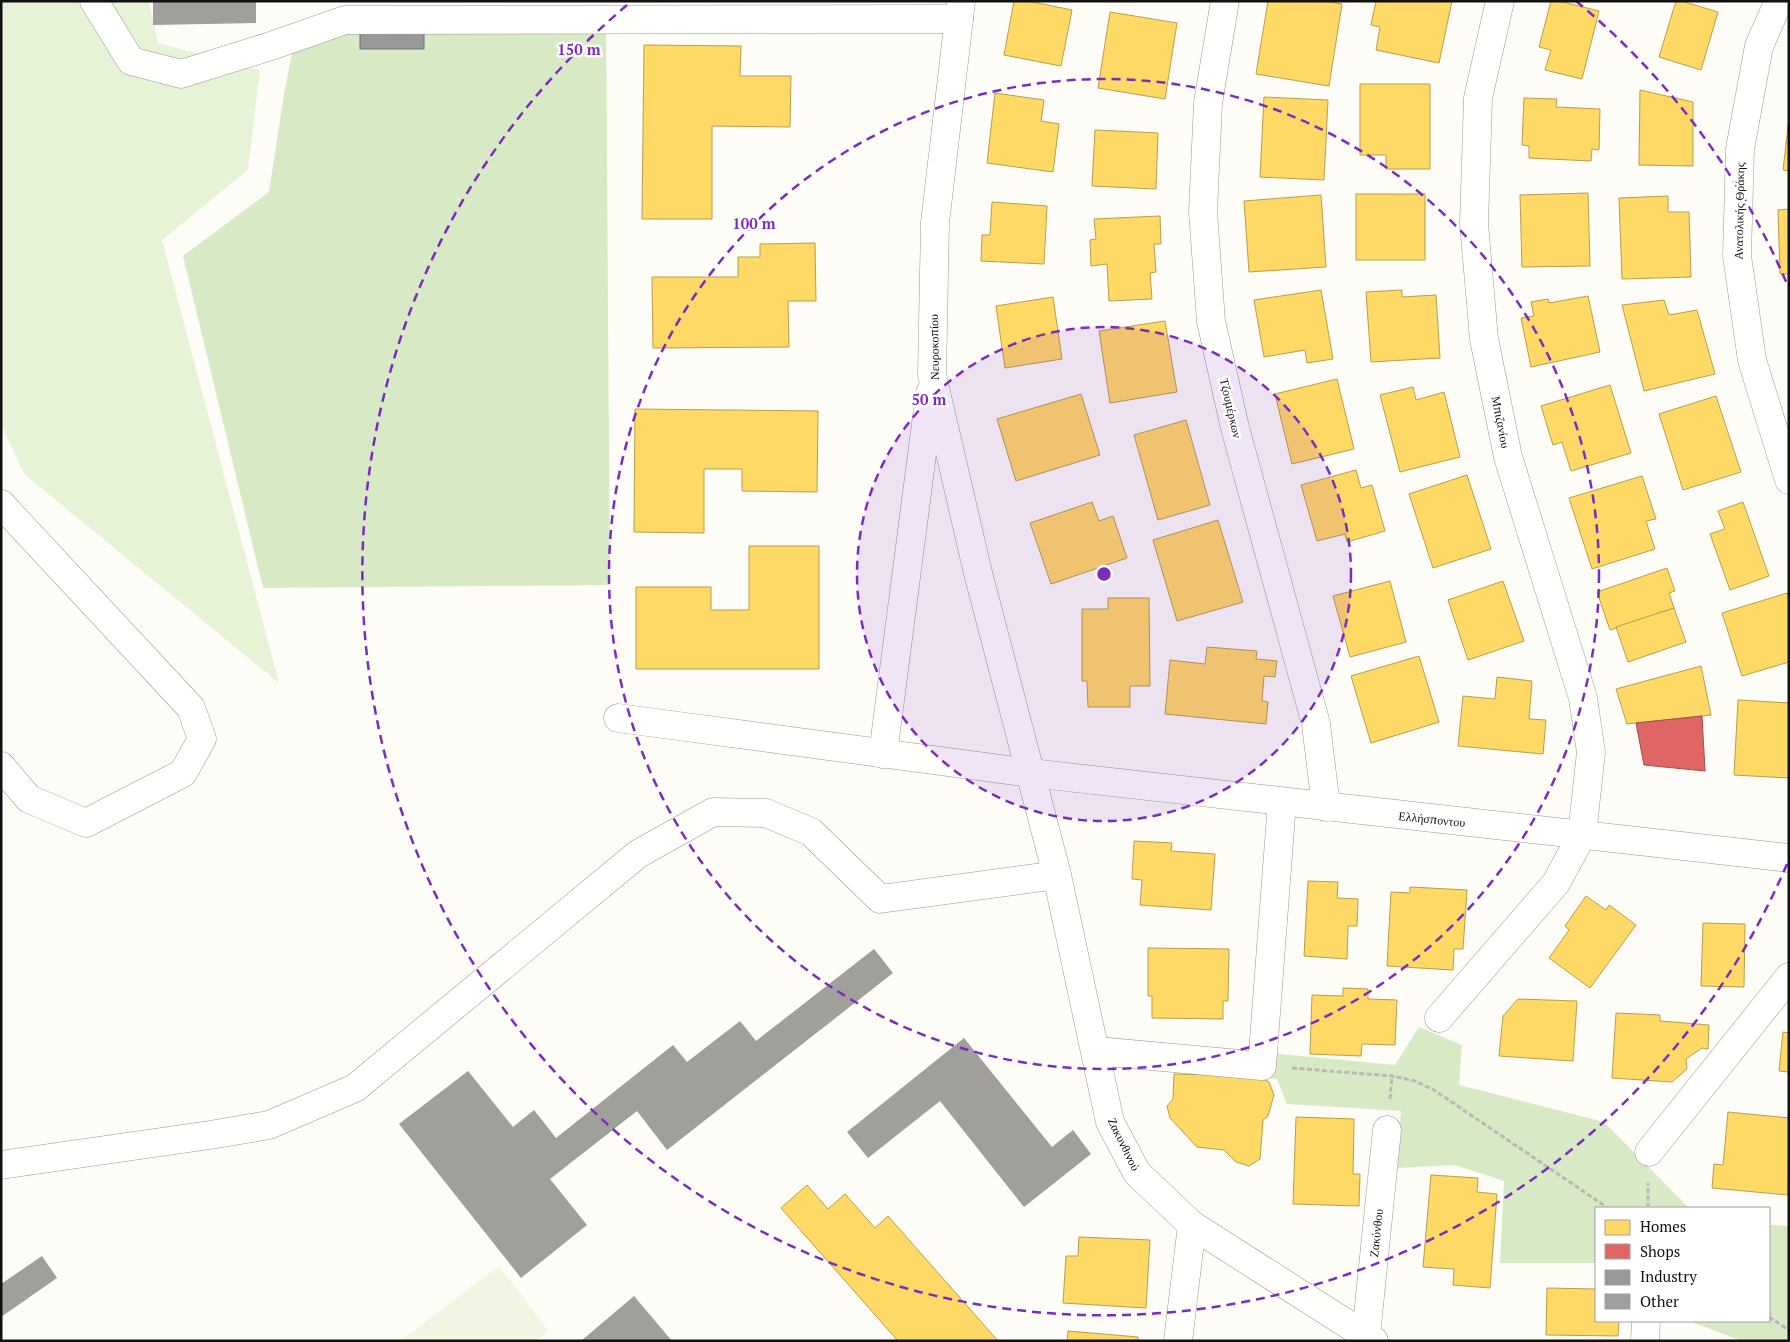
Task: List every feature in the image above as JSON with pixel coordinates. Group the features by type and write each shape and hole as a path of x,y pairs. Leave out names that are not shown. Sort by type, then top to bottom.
{"street":[{"path":"94,1 131,61 181,74 271,46 345,20 960,10"},
{"name":"Τζουμέρκων","path":"1225,1 1208,103 1204,202 1211,321 1235,428 1316,724 1326,807"},
{"name":"Μπιζανίου","path":"1500,1 1478,98 1474,224 1484,339 1508,457 1583,698 1591,752 1582,835"},
{"name":"Ανατολικής Θράκης","path":"1779,1 1759,46 1740,149 1737,256 1752,360 1789,480"},
{"name":"Νευροκοπίου","path":"960,10 935,223 932,375 978,572 1031,773"},
{"path":"883,754 932,375"},
{"path":"1,504 191,708 202,739 184,773 86,824 29,799 1,766"},
{"name":"Ελλήσποντου","path":"618,718 1031,773 1789,858"},
{"name":"Ζακυνθινού","path":"1031,773 1058,874 1110,1122 1137,1173 1192,1226 1370,1338"},
{"path":"1096,1051 1262,1066 1282,802"},
{"path":"1,1165 269,1125 355,1088 638,854 713,812 766,812 811,832 880,899 1058,874"},
{"path":"1439,1018 1556,883 1582,835"},
{"path":"1649,1152 1789,978"},
{"name":"Ζακύνθου","path":"1370,1338 1387,1130"},
{"path":"1178,1341 1192,1226"},
{"path":"1645,1341 1646,1322"}],"path":[{"path":"1262,1066 1392,1076 1415,1081 1434,1090 1607,1207"},
{"path":"1770,1318 1789,1330"}],"green space":[{"path":"1,1 149,1 158,43 260,70 248,170 162,240 279,683 24,474 1,424"},
{"path":"297,28 606,33 610,585 263,588 183,256 269,192 284,94"},
{"path":"1419,1027 1462,1045 1459,1085 1604,1122 1688,1207 1595,1207 1595,1263 1500,1263 1504,1181 1455,1165 1397,1168 1401,1111 1287,1104 1277,1079 1142,1066 1111,1061 1105,1037 1395,1065"},
{"path":"1770,1225 1789,1226 1789,1341 1742,1341 1692,1322 1770,1322"},
{"path":"499,1266 549,1331 535,1341 400,1341"}],"building: Homes":[{"path":"1014,1 1028,1 1072,10 1061,66 1004,55"},
{"path":"1268,1 1324,1 1342,4 1329,86 1256,74"},
{"path":"1376,1 1452,1 1439,63 1376,50 1380,27 1371,25"},
{"path":"1551,1 1559,1 1599,11 1582,79 1545,70 1551,50 1539,47"},
{"path":"1676,1 1718,12 1701,70 1659,57"},
{"path":"1110,12 1177,23 1165,99 1098,88"},
{"path":"644,45 741,46 740,76 791,76 790,127 712,126 712,219 642,219"},
{"path":"1360,84 1430,84 1430,169 1386,169 1386,155 1360,155"},
{"path":"1640,90 1693,102 1693,166 1639,165"},
{"path":"995,93 1044,100 1041,121 1059,124 1053,172 987,163"},
{"path":"1264,97 1328,100 1324,180 1260,177"},
{"path":"1524,98 1557,99 1556,107 1600,109 1599,150 1592,149 1591,161 1529,158 1529,146 1522,145"},
{"path":"1789,118 1789,171 1783,170"},
{"path":"1095,130 1158,133 1156,189 1092,186"},
{"path":"1588,193 1590,266 1522,267 1520,195"},
{"path":"1356,194 1425,194 1425,260 1356,260"},
{"path":"1321,195 1326,267 1249,272 1244,201"},
{"path":"1668,196 1668,212 1689,212 1691,277 1622,279 1619,198"},
{"path":"992,202 1047,206 1044,264 981,261 982,235 990,235"},
{"path":"1789,209 1789,274 1780,274 1778,210"},
{"path":"1160,216 1161,244 1154,244 1156,272 1150,273 1152,299 1109,301 1107,264 1091,266 1090,240 1096,239 1094,219"},
{"path":"815,243 816,301 788,301 789,347 653,348 652,277 738,277 738,257 760,257 760,244"},
{"path":"1321,290 1333,359 1307,363 1305,350 1264,357 1254,300"},
{"path":"1402,290 1402,297 1436,295 1440,358 1371,362 1366,292"},
{"path":"1588,296 1600,352 1531,367 1521,318 1534,316 1531,302 1548,299 1549,303"},
{"path":"1053,297 1062,359 1005,368 996,306"},
{"path":"1664,300 1669,315 1697,310 1715,374 1644,391 1622,305"},
{"path":"1165,321 1177,392 1110,403 1099,331"},
{"path":"1337,379 1354,449 1292,464 1275,394"},
{"path":"1610,385 1631,453 1571,471 1562,442 1553,445 1541,406"},
{"path":"1413,387 1416,400 1444,392 1460,457 1400,472 1380,395"},
{"path":"1081,394 1100,455 1016,481 997,419"},
{"path":"1716,396 1741,472 1683,490 1659,414"},
{"path":"635,409 818,411 817,492 742,491 742,469 704,469 704,533 634,532"},
{"path":"1186,420 1210,505 1158,520 1134,435"},
{"path":"1356,470 1361,488 1372,485 1385,531 1347,542 1345,534 1317,541 1301,485"},
{"path":"1467,475 1491,549 1433,568 1409,494"},
{"path":"1642,476 1656,519 1646,521 1655,549 1592,569 1569,498"},
{"path":"1092,502 1099,521 1113,516 1127,558 1051,584 1030,523"},
{"path":"1743,502 1769,576 1730,590 1710,534 1725,529 1718,511"},
{"path":"1218,520 1243,602 1177,621 1153,540"},
{"path":"749,546 819,546 819,669 636,669 636,587 711,587 711,610 749,610"},
{"path":"1667,568 1675,591 1669,593 1674,608 1610,630 1597,592"},
{"path":"1390,581 1406,642 1350,657 1333,596"},
{"path":"1503,581 1524,641 1468,660 1448,600"},
{"path":"1787,593 1789,599 1789,662 1742,676 1722,613"},
{"path":"1108,598 1149,598 1150,686 1130,686 1130,707 1088,707 1087,681 1082,681 1082,609 1108,609"},
{"path":"1674,608 1686,642 1628,662 1616,627"},
{"path":"1207,647 1257,651 1256,659 1277,661 1275,677 1264,676 1262,701 1268,702 1266,724 1165,714 1170,660 1205,664"},
{"path":"1419,656 1439,722 1371,743 1351,676"},
{"path":"1701,666 1711,715 1627,724 1616,689"},
{"path":"1497,677 1532,681 1529,719 1546,720 1543,754 1458,746 1463,696 1495,699"},
{"path":"1738,700 1789,703 1789,778 1734,775"},
{"path":"1134,841 1172,843 1171,851 1215,854 1211,910 1140,905 1142,880 1132,879"},
{"path":"1308,881 1338,882 1337,898 1358,899 1357,926 1348,926 1347,959 1304,956"},
{"path":"1410,887 1467,890 1463,949 1454,949 1453,970 1387,966 1391,892 1410,893"},
{"path":"1586,896 1606,910 1609,905 1636,925 1590,988 1549,958 1569,930 1565,926"},
{"path":"1703,923 1745,924 1744,987 1701,986"},
{"path":"1148,948 1229,949 1228,1001 1223,1001 1223,1019 1152,1018 1152,996 1148,996"},
{"path":"1343,988 1368,989 1368,999 1397,1000 1395,1045 1362,1044 1361,1056 1310,1054 1312,995 1343,996"},
{"path":"1518,999 1577,1001 1573,1061 1499,1056 1503,1016"},
{"path":"1616,1013 1660,1015 1660,1021 1709,1025 1708,1049 1702,1048 1686,1059 1687,1069 1672,1082 1612,1078"},
{"path":"1783,1032 1789,1033 1789,1072 1779,1071"},
{"path":"1174,1074 1259,1076 1269,1082 1274,1095 1268,1116 1263,1120 1260,1159 1249,1166 1236,1162 1224,1150 1197,1147 1170,1118 1167,1106 1173,1099"},
{"path":"1728,1112 1789,1118 1788,1195 1712,1188 1714,1164 1723,1165"},
{"path":"1296,1117 1354,1119 1353,1174 1360,1174 1359,1206 1293,1204"},
{"path":"1431,1175 1478,1178 1477,1192 1497,1194 1490,1288 1453,1285 1454,1269 1423,1267"},
{"path":"807,1185 828,1209 845,1194 875,1228 888,1216 998,1341 898,1341 781,1208"},
{"path":"1079,1237 1150,1240 1146,1308 1063,1303 1066,1256 1078,1256"},
{"path":"1547,1288 1595,1289 1595,1322 1619,1322 1618,1336 1546,1335"},
{"path":"1068,1331 1138,1337 1138,1341 1067,1341"}],"building: Shops":[{"path":"1702,716 1705,771 1644,765 1636,723"}],"building: Industry":[{"path":"360,24 424,24 424,49 360,49"}],"building: Other":[{"path":"153,1 256,1 256,23 153,25"},
{"path":"874,949 893,973 667,1150 637,1111 550,1179 587,1225 521,1278 399,1124 468,1071 513,1127 534,1110 556,1138 673,1045 687,1062 740,1021 756,1041"},
{"path":"964,1038 1052,1147 1073,1130 1091,1154 1024,1207 940,1101 868,1158 847,1132"},
{"path":"42,1256 57,1278 1,1317 1,1284"},
{"path":"634,1296 672,1341 581,1341"}]}
